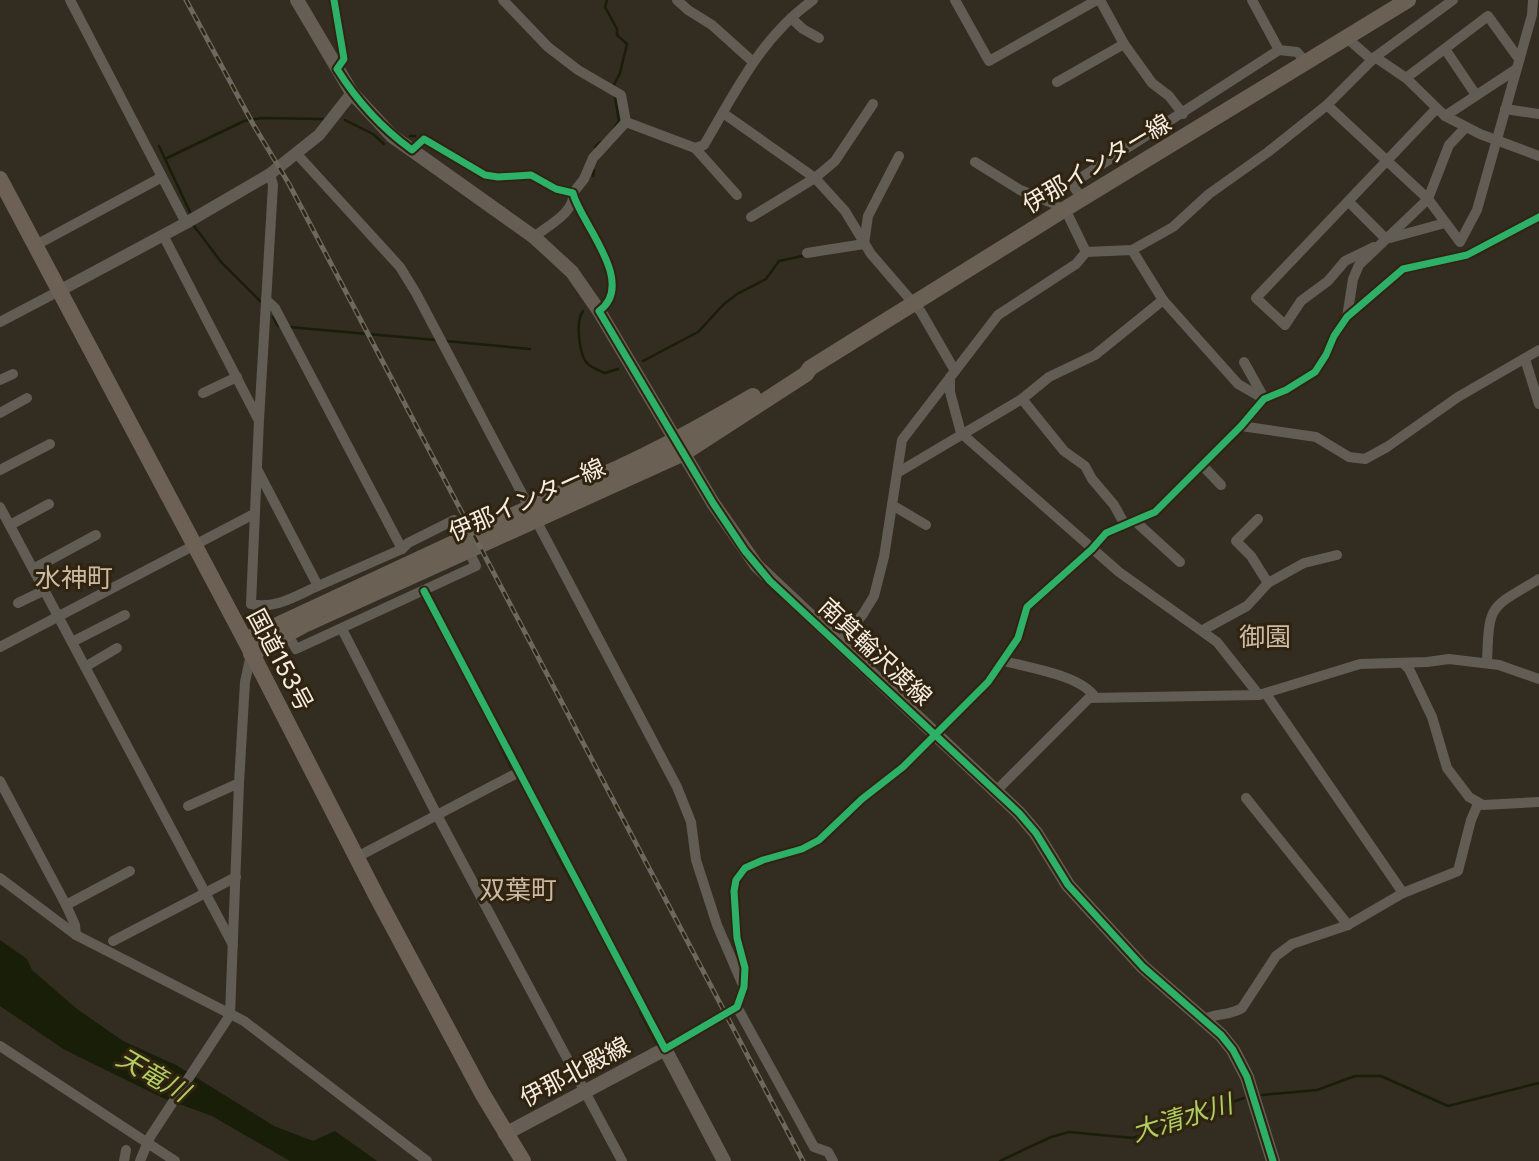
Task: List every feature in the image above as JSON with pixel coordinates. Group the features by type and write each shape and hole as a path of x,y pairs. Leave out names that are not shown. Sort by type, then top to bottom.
{"highway":[{"name":"国道153号","path":"0,179 357,857 505,1134 523,1161"}],"main road":[{"name":"南箕輪沢渡線","path":"297,0 352,93 392,136 534,237 561,260 583,286 713,503 757,566 1028,822 1068,885 1088,908 1143,967 1221,1035 1243,1068 1273,1161"},
{"name":"伊那インター線","path":"248,647 574,487 616,478 680,447 804,368 810,369 1060,207 1082,199 1408,0"},
{"name":"伊那北殿線","path":"505,1134 666,1049 724,1161"}],"street":[{"path":"70,0 186,223"},
{"path":"334,0 344,59 337,69"},
{"path":"503,0 548,47 621,95 626,122"},
{"path":"677,0 712,24 752,61"},
{"path":"695,148 704,145 752,61 791,18 813,0"},
{"path":"956,0 989,61 1098,0 1124,44 1152,83 1169,96 1183,114"},
{"path":"838,643 863,614 874,596 884,557 902,440 998,315 1076,264 1086,253 1132,250 1172,227 1209,194 1327,105 1373,59 1453,0"},
{"path":"1460,242 1477,210 1533,0"},
{"path":"1256,2 1279,50"},
{"path":"1406,78 1488,16 1519,59"},
{"path":"791,18 819,38"},
{"path":"1347,38 1373,59 1406,78 1445,116 1465,128 1539,156"},
{"path":"1057,82 1124,44"},
{"path":"1445,49 1476,95"},
{"path":"1082,199 1074,187 1079,179 1279,50 1297,52 1307,64"},
{"path":"1445,116 1515,70"},
{"path":"0,322 186,223 270,174 319,135 352,93"},
{"path":"751,217 815,178 835,161 873,104"},
{"path":"1327,105 1427,199 1467,255"},
{"path":"1436,109 1256,298 1285,325 1301,301 1328,281 1345,261 1383,242 1445,223"},
{"path":"1505,109 1539,114"},
{"path":"723,113 815,178 845,211 864,244 913,303 952,374 950,392 961,433 1119,572 1217,642 1263,694 1404,893"},
{"path":"626,122 695,148 737,195"},
{"path":"534,237 568,209 573,202 573,193 584,179 593,158 626,122"},
{"path":"1347,317 1353,279 1359,265 1427,199 1449,145 1465,128"},
{"path":"412,150 424,139 485,175 531,175 556,189 573,193"},
{"path":"296,153 400,267 416,293 677,787 691,822 696,860 717,925 744,987"},
{"path":"864,244 868,216 899,156"},
{"path":"975,162 1020,190 1060,207 1086,253"},
{"path":"270,174 273,184 251,604 275,604 402,549 408,542 454,520 477,566 296,649 275,604"},
{"path":"36,245 162,177"},
{"path":"1349,202 1383,242"},
{"path":"425,591 517,774 666,1049 737,1007 744,987 745,968 737,938 734,891 745,868 802,849 819,840 862,799 903,767 988,682 1018,638 1027,607 1092,549 1106,533 1124,523 1155,512 1241,426 1264,399 1286,390 1315,372 1347,317 1403,269 1467,255 1539,217"},
{"path":"163,235 259,420"},
{"path":"807,253 864,244"},
{"path":"1132,250 1163,300 1238,384 1264,399"},
{"path":"266,300 275,308 402,549"},
{"path":"897,474 961,433 1022,399 1049,377 1095,355 1163,300"},
{"path":"1241,426 1316,437 1349,457 1365,459 1387,447 1458,397 1539,350"},
{"path":"1525,359 1539,404"},
{"path":"1244,362 1264,399"},
{"path":"0,380 13,374"},
{"path":"203,393 237,377"},
{"path":"0,413 27,398"},
{"path":"1022,399 1063,451 1085,466 1124,523"},
{"path":"0,470 50,444"},
{"path":"1202,465 1221,485"},
{"path":"257,468 318,586"},
{"path":"10,525 49,504"},
{"path":"892,505 926,525"},
{"path":"0,507 233,946"},
{"path":"0,647 254,514"},
{"path":"1258,519 1236,541 1251,556 1268,583"},
{"path":"1135,521 1180,562"},
{"path":"33,569 96,535"},
{"path":"1203,630 1247,606 1268,583 1304,563 1337,555"},
{"path":"1487,663 1491,614 1497,604 1539,579"},
{"path":"18,603 45,590"},
{"path":"72,642 125,615"},
{"path":"342,629 437,816 622,1161"},
{"path":"141,1161 148,1140 230,1015 239,783 248,647"},
{"path":"85,667 117,648"},
{"path":"996,791 1089,698 1263,694 1360,664 1404,664 1449,659 1499,665 1539,679"},
{"path":"1004,661 1078,682 1095,697"},
{"path":"1404,664 1433,717 1447,768 1469,797 1478,804 1539,802"},
{"path":"357,857 517,774"},
{"path":"0,781 66,905 75,925 76,935"},
{"path":"188,806 239,783"},
{"path":"1246,798 1348,925"},
{"path":"1202,1020 1234,1013 1242,1008 1276,956 1292,944 1348,925 1404,893 1458,871 1471,820 1478,804"},
{"path":"66,905 130,871"},
{"path":"113,941 236,877"},
{"path":"0,878 76,935 244,1021 427,1161"},
{"path":"737,1007 814,1147 828,1152 833,1161"},
{"path":"0,1046 148,1140 175,1161"}],"water":[{"name":"天竜川","path":"0,940 27,959 32,970 77,1009 123,1041 176,1065 274,1126 313,1141 335,1131 377,1161 290,1161 212,1116 163,1098 65,1050 0,1006"}],"waterway":[{"path":"607,0 605,7 617,29 617,35 627,44 614,85"},
{"path":"613,130 619,121 615,97"},
{"path":"165,159 244,121 261,118 323,119"},
{"path":"345,120 373,134 384,144"},
{"path":"410,136 415,136"},
{"path":"595,147 601,142"},
{"path":"159,146 190,212"},
{"path":"593,176 594,170"},
{"path":"575,207 585,223"},
{"path":"194,226 222,263 260,301"},
{"path":"590,233 601,252 606,272"},
{"path":"643,361 698,332 724,304 766,279 779,261 807,255"},
{"path":"583,311 579,331 586,361 605,373 618,369"},
{"path":"273,317 280,326"},
{"path":"289,327 436,340"},
{"path":"446,341 530,349"},
{"path":"500,745 513,771"},
{"path":"550,841 572,882"},
{"path":"640,1012 658,1046"},
{"name":"大清水川","path":"1262,1095 1317,1090 1355,1076 1381,1076 1448,1106 1539,1083"},
{"name":"大清水川","path":"1000,1161 1051,1137 1069,1132 1133,1138 1244,1098"}],"railway":[{"path":"186,0 253,124 289,184 803,1161"}],"cycle path":[{"path":"334,0 344,59 337,69 370,113 400,141 412,150 424,139 485,175 531,175 556,189 573,193 609,269 612,285 609,299 599,311 713,503 745,551 770,581 1019,813 1036,833 1068,885 1143,967 1221,1035 1233,1050 1247,1077 1273,1161"},
{"path":"424,591 665,1049 737,1007 744,987 745,968 737,938 734,891 736,880 745,868 802,849 819,840 862,799 903,767 988,682 1018,638 1027,607 1092,549 1106,533 1155,512 1241,426 1264,399 1286,390 1315,372 1347,317 1403,269 1467,255 1539,217"}],"district":[{"name":"水神町","path":"74,578"},
{"name":"御園","path":"1265,637"},
{"name":"双葉町","path":"518,890"}]}
